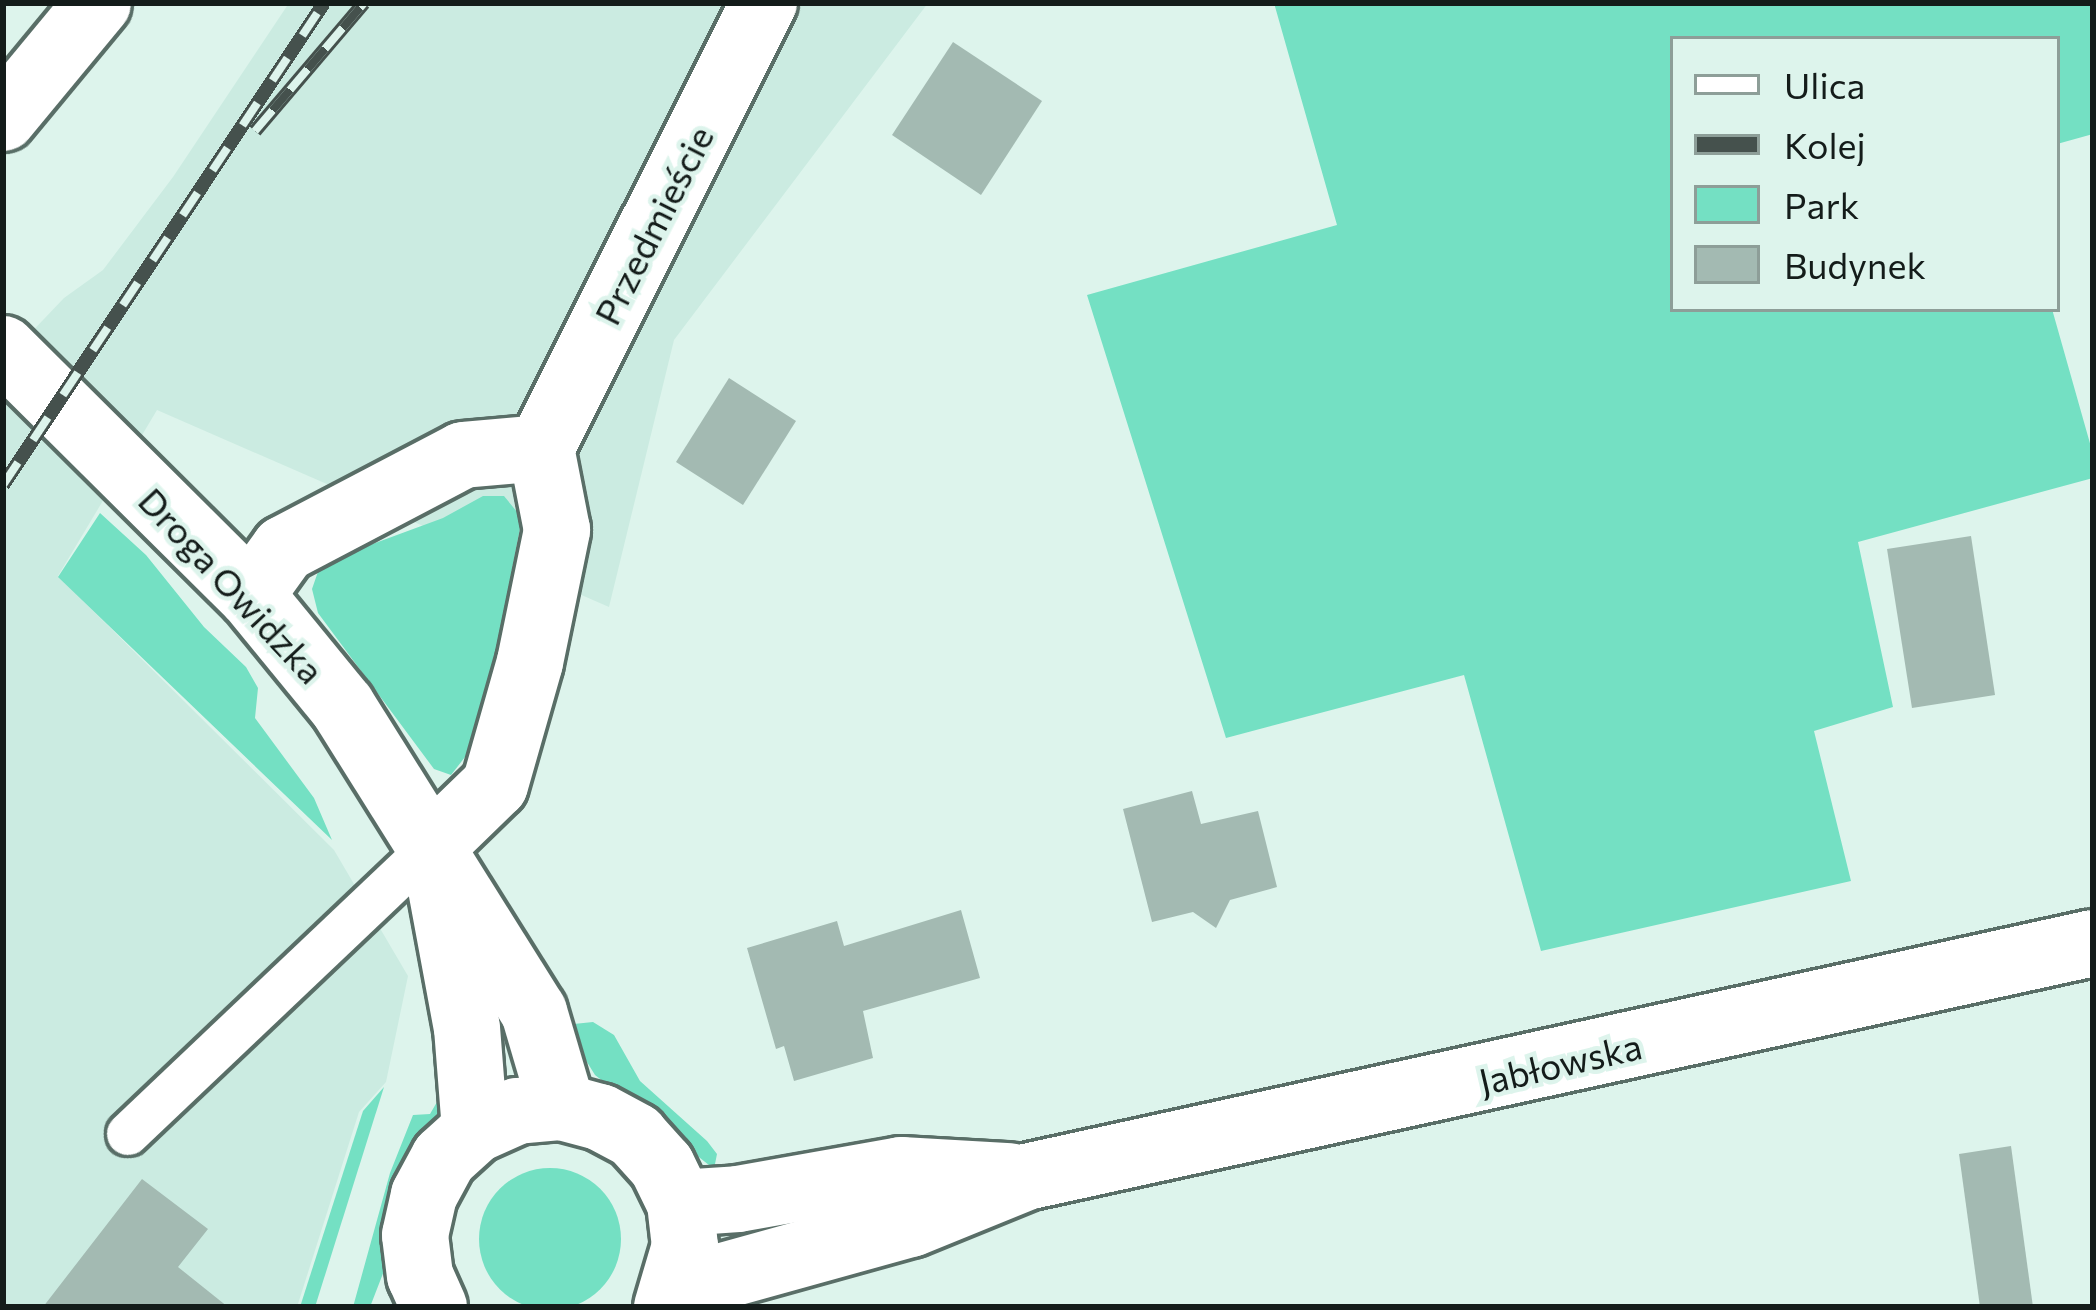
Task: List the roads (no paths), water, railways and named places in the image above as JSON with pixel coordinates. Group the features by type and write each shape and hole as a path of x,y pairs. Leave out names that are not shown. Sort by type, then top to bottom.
{"street":[{"path":"3,118 98,3"},
{"name":"Przedmieście","path":"542,448 764,3"},
{"name":"Droga Owidzka","path":"3,349 251,595 342,706 433,844 534,1012 562,1107"},
{"path":"251,595 284,549 463,455 542,448 557,530 530,662 495,785 433,844"},
{"name":"Droga Owidzka","path":"433,844 467,1028 475,1130"},
{"name":"Jabłowska","path":"676,1301 911,1224 1026,1177 2093,944"},
{"path":"420,1297 415,1235 424,1195 444,1158 475,1130 517,1111 562,1107 600,1117 635,1136 662,1166 680,1202 685,1246 676,1301"},
{"name":"Jabłowska","path":"680,1202 738,1199 901,1170 1026,1177"}],"lane":[{"path":"128,1134 433,844"}],"railway":[{"path":"3,485 324,3"},
{"path":"255,131 364,3"}]}
